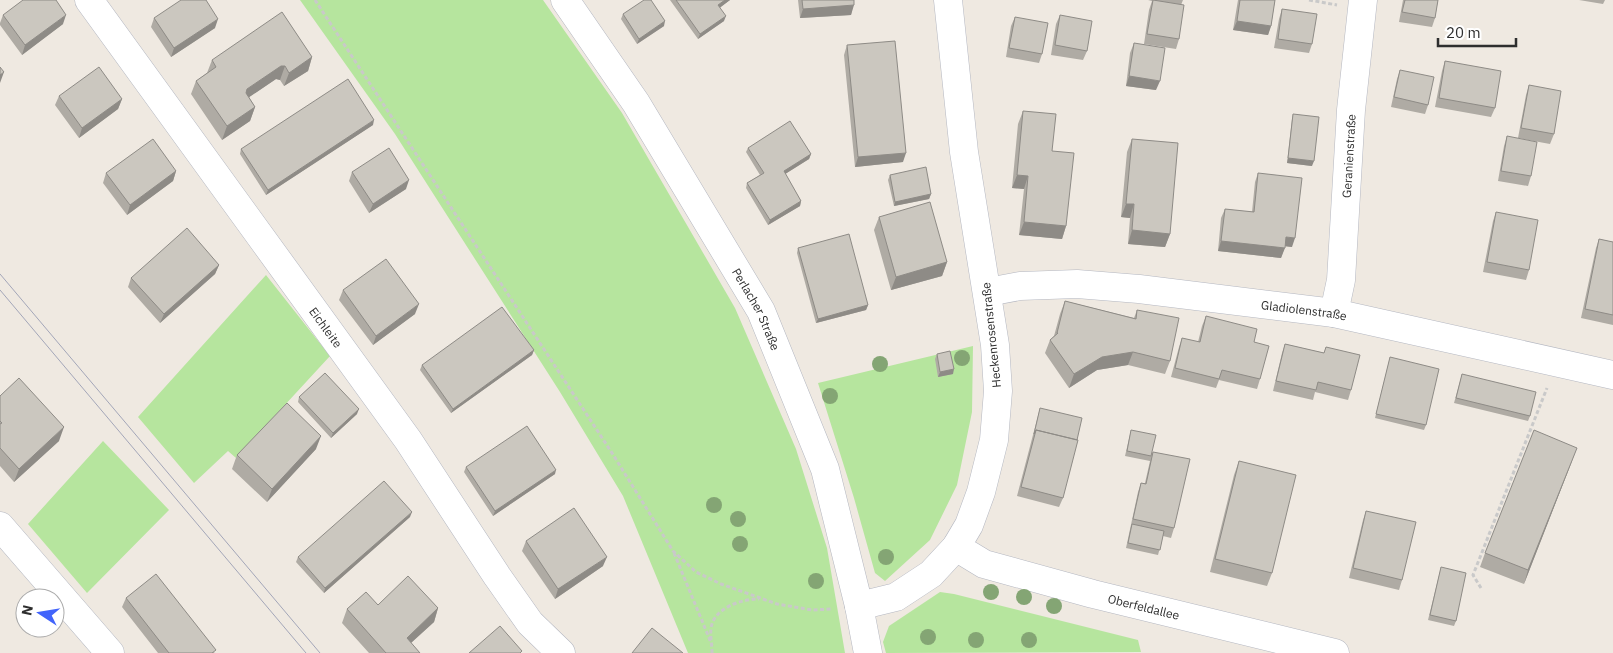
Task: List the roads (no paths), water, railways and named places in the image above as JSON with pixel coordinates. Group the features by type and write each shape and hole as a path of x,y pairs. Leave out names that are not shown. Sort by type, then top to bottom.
{"street":[{"name":"Eichleite","path":"89,0 408,440 530,623 562,653"},
{"name":"Perlacher Straße","path":"565,0 636,103 761,311 825,469 859,606 868,653"},
{"name":"Heckenrosenstraße","path":"859,606 896,597 931,574 956,547 969,526 981,492 994,440 998,391 995,344 964,152 948,0"},
{"name":"Geranienstraße","path":"1334,312 1341,280 1351,110 1363,0"},
{"name":"Gladiolenstraße","path":"988,292 1020,286 1077,284 1334,312 1553,363 1613,375"},
{"path":"0,526 110,653"},
{"name":"Oberfeldallee","path":"956,547 984,564 1093,594 1335,653"}],"tram line":[{"path":"0,274 320,653"},
{"path":"0,290 306,653"}]}
